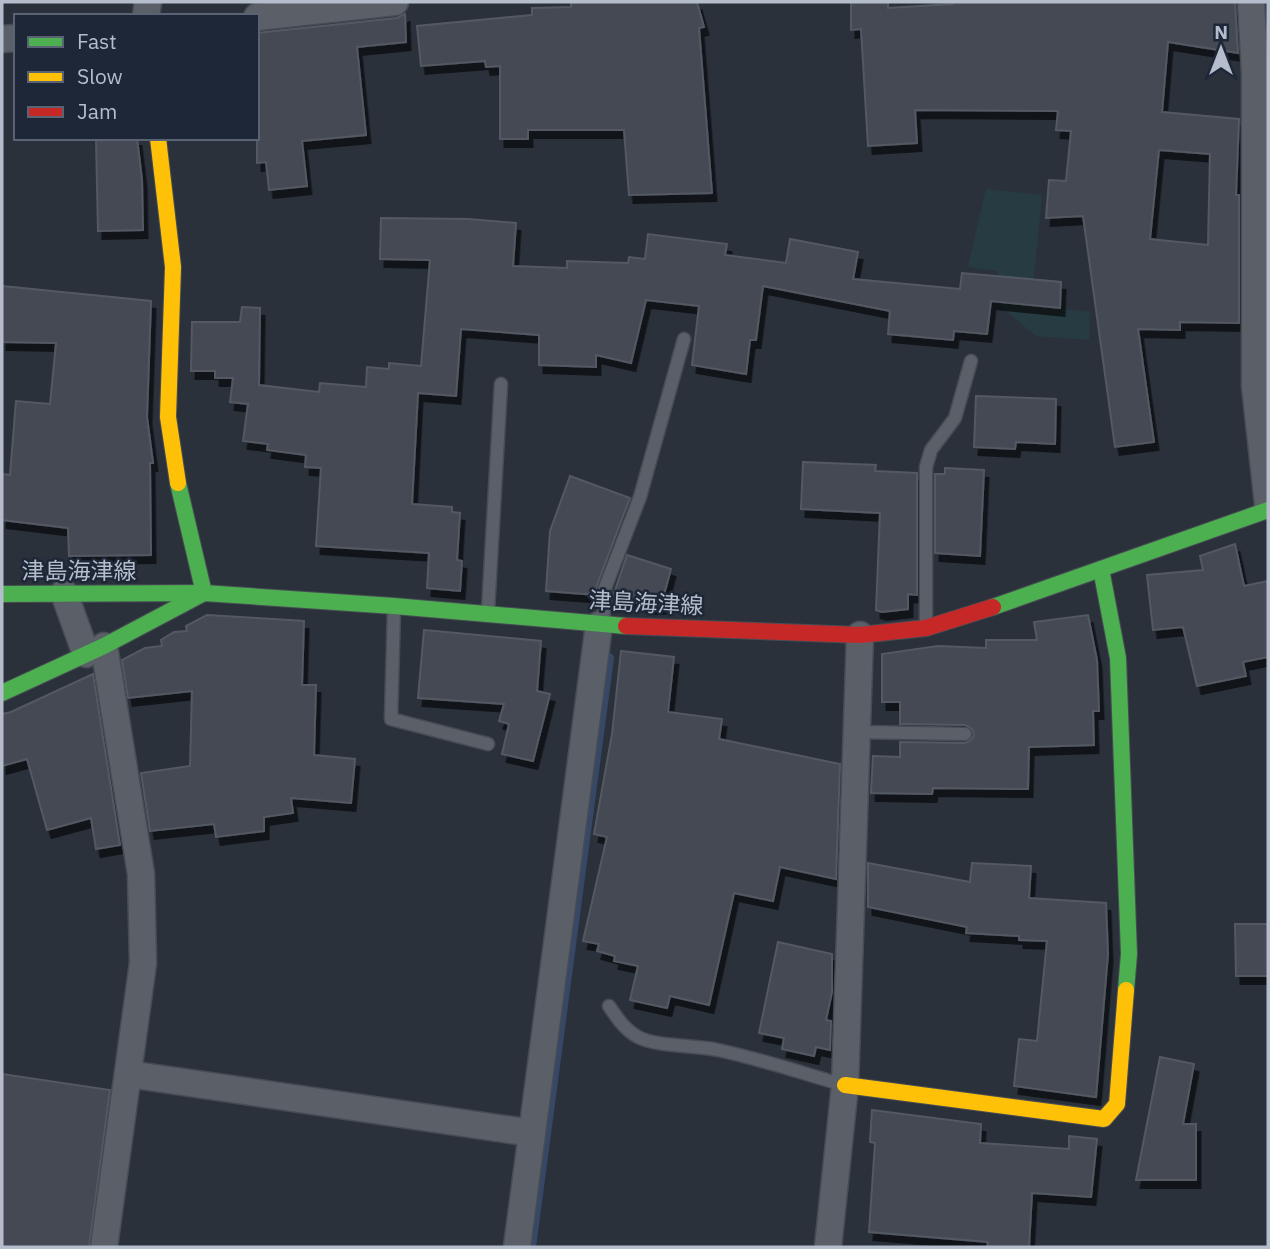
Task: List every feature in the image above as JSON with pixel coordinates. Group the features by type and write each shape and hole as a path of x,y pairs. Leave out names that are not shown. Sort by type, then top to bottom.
{"street":[{"path":"259,17 395,2"},
{"path":"1251,2 1262,73 1255,386 1268,504"},
{"path":"2,693 95,650 204,593 174,464 169,417 173,267 158,140"},
{"name":"津島海津線","path":"2,594 204,593 394,606 601,625 860,635 926,628 1268,510"},
{"path":"845,1085 1104,1119 1117,1104 1129,954 1118,658 1101,569"},
{"path":"64,593 95,650 141,874 144,963 104,1247"},
{"path":"517,1247 601,625"},
{"path":"828,1247 845,1085 860,635"},
{"path":"128,1074 532,1133"}],"lane":[{"path":"601,625 605,588 639,497 684,339"},
{"path":"926,628 926,467 931,450 955,418 971,361"},
{"path":"488,615 501,384"},
{"path":"394,606 391,719 488,744"},
{"path":"857,732 965,734"},
{"path":"608,1006 623,1026 639,1038 656,1043 720,1051 845,1085"}],"green space":[{"path":"986,189 1042,195 1031,306 1090,312 1089,340 1036,336 996,302 998,271 968,267"}],"building":[{"path":"571,2 697,2 704,27 699,28 712,193 629,195 624,130 528,130 528,139 500,139 500,66 486,67 485,61 421,66 417,26 532,15 532,8 571,7"},
{"path":"851,2 888,2 888,8 952,2 1235,2 1238,53 1168,42 1162,112 1239,119 1236,195 1239,195 1239,323 1180,322 1180,330 1138,329 1154,442 1115,447 1083,216 1046,218 1049,180 1066,181 1071,131 1056,130 1058,111 915,110 917,143 868,146 861,29 851,30","holes":["1159,150 1210,154 1208,245 1150,239"]},
{"path":"405,14 406,42 357,47 366,135 302,141 307,186 269,190 266,162 257,163 259,33 397,18"},
{"path":"96,140 137,140 142,180 143,230 98,231"},
{"path":"381,218 468,219 516,223 513,266 567,268 567,261 628,263 629,257 645,259 648,234 727,244 725,255 786,263 790,239 858,252 853,279 960,289 962,273 1061,282 1060,308 991,301 987,334 954,331 953,340 888,334 890,311 763,286 756,340 750,340 746,374 692,365 699,306 646,300 631,363 596,355 596,367 539,365 539,335 461,329 456,396 418,393 412,504 452,507 452,512 460,513 457,560 462,561 460,591 427,588 429,553 316,546 321,468 305,467 306,455 267,450 268,444 243,441 248,404 230,402 233,378 215,378 215,371 191,371 192,322 240,322 242,307 260,308 259,385 319,392 320,383 366,387 367,367 389,369 389,363 421,366 430,260 380,259"},
{"path":"2,286 151,301 147,417 153,463 150,463 151,555 69,556 68,528 2,520 2,474 10,475 16,401 50,404 56,343 2,342"},
{"path":"976,396 1056,399 1055,444 1016,442 1015,449 974,447"},
{"path":"803,462 876,465 875,471 917,473 917,595 908,594 908,609 882,612 876,610 880,513 801,509"},
{"path":"945,468 984,470 980,556 935,553 935,474 945,474"},
{"path":"570,476 630,498 597,585 596,595 546,591 550,531"},
{"path":"1235,544 1244,586 1268,581 1268,657 1243,662 1246,676 1197,686 1183,627 1153,630 1147,575 1203,570 1200,556"},
{"path":"627,555 671,569 661,606 648,606 613,596"},
{"path":"207,615 304,621 302,685 316,685 314,755 355,759 351,803 291,798 293,813 264,817 264,831 216,837 214,824 150,831 141,773 190,766 192,691 128,698 122,660 145,648 162,646 161,640 174,632 187,631 186,626"},
{"path":"1088,615 1097,660 1099,711 1093,711 1094,745 1029,747 1028,789 933,788 932,794 871,793 873,756 900,757 900,742 965,743 974,735 972,729 965,725 900,724 900,702 882,702 882,654 938,646 986,648 986,640 1037,640 1034,622"},
{"path":"424,630 541,641 537,691 550,694 533,761 502,754 509,724 499,721 504,704 418,698"},
{"path":"621,651 674,657 668,712 722,719 719,739 840,764 836,879 780,867 773,901 734,893 709,1005 670,996 667,1008 630,1000 638,966 614,961 615,956 597,951 599,944 583,941 607,837 594,834 612,734"},
{"path":"93,674 120,845 96,849 91,818 47,830 27,759 2,766 2,714"},
{"path":"868,863 970,882 972,863 1031,866 1029,898 1106,903 1108,954 1096,1097 1014,1086 1019,1039 1037,1041 1047,941 1019,940 1019,936 966,933 967,927 868,907"},
{"path":"1235,924 1268,924 1268,976 1236,976"},
{"path":"778,942 832,954 832,992 826,1020 831,1021 830,1050 816,1047 814,1056 782,1049 784,1038 759,1033"},
{"path":"1160,1057 1194,1064 1183,1124 1196,1124 1196,1180 1136,1180"},
{"path":"2,1074 110,1090 89,1247 2,1247"},
{"path":"872,1110 981,1124 980,1143 1069,1149 1069,1136 1097,1139 1091,1197 1032,1193 1029,1247 987,1247 988,1242 869,1232 875,1143 870,1142"}],"waterway":[{"path":"531,1247 609,658"}],"traffic: fast":[{"path":"2,693 104,646 204,593 178,483"},
{"path":"993,607 1268,510"},
{"path":"1101,569 1118,658 1129,954 1126,990"},
{"path":"2,594 204,593 626,626"}],"traffic: slow":[{"path":"158,140 173,267 168,417 178,483"},
{"path":"845,1085 1104,1119 1117,1104 1126,990"}],"traffic: jam":[{"path":"626,626 860,635 926,628 993,607"}]}
